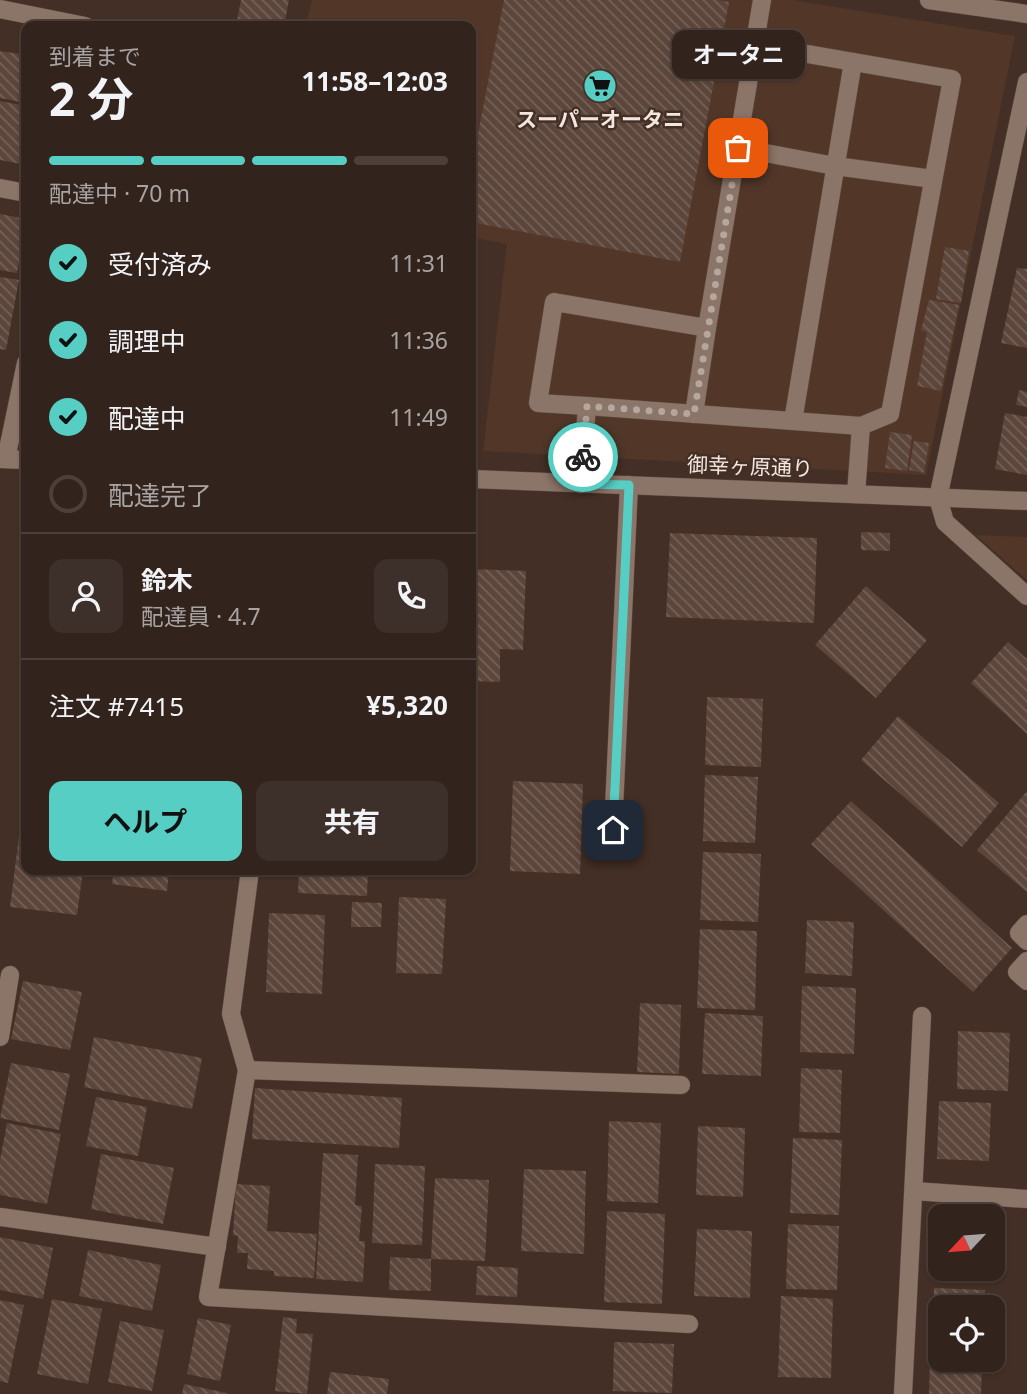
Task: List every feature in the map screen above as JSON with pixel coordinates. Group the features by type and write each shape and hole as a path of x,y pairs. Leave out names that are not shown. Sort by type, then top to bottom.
{"street":[{"path":"694,414 762,0"},
{"path":"929,0 1027,14"},
{"path":"0,9 60,21"},
{"path":"707,328 554,302 538,402 861,426 890,414 952,79 755,45"},
{"path":"793,421 853,62"},
{"path":"1027,82 1022,138 938,498 945,522 1027,596"},
{"path":"738,148 835,166 933,179"},
{"path":"0,188 21,191"},
{"path":"21,384 3,459 21,460"},
{"path":"581,484 587,406"},
{"path":"856,494 861,426"},
{"name":"御幸ヶ原通り","path":"476,479 1027,501"},
{"path":"613,830 629,485"},
{"path":"249,875 231,1014 247,1070 208,1297 689,1324"},
{"path":"1027,924 1019,933 1027,941"},
{"path":"1027,961 1017,972 1027,981"},
{"path":"0,1037 10,975"},
{"path":"904,1394 922,1016"},
{"path":"247,1070 681,1085"},
{"path":"914,1191 1027,1199"},
{"path":"0,1217 217,1247"}],"shaded area":[{"path":"312,0 792,0 1015,36 926,475 483,451 507,244 476,238 476,21 307,21"},
{"path":"976,535 1027,537 1027,580"}],"building":[{"path":"241,0 289,0 285,21 237,21"},
{"name":"スーパーオータニ","path":"504,0 729,2 680,262 476,223 476,144"},
{"path":"0,51 21,54 21,102 0,98"},
{"path":"0,101 21,105 21,164 0,160"},
{"path":"0,214 21,218 21,253 17,273 0,270"},
{"path":"945,247 969,251 961,303 936,299"},
{"path":"1017,268 1027,269 1027,348 1001,343"},
{"path":"0,277 19,280 6,350 0,349"},
{"path":"929,300 959,305 941,391 917,386 927,332 921,330"},
{"path":"1019,390 1027,392 1027,407 1016,405"},
{"path":"1005,413 1027,417 1027,475 995,469"},
{"path":"890,432 912,435 907,471 885,468"},
{"path":"914,441 929,443 924,473 909,470"},
{"path":"861,532 890,533 890,551 861,550"},
{"path":"670,533 817,538 814,623 666,617"},
{"path":"476,569 526,571 523,650 500,649 500,682 476,681"},
{"path":"866,586 927,640 876,698 815,645"},
{"path":"1008,642 1027,659 1027,734 971,683"},
{"path":"707,697 763,699 761,767 705,765"},
{"path":"898,716 999,803 962,847 861,760"},
{"path":"705,775 758,777 755,843 703,841"},
{"path":"513,781 583,784 580,874 510,871"},
{"path":"1027,791 1027,892 977,850"},
{"path":"851,801 1012,948 973,992 811,844"},
{"path":"21,820 21,875 82,875 77,915 10,907"},
{"path":"703,852 761,854 758,922 700,920"},
{"path":"113,875 169,875 167,891 112,884"},
{"path":"299,875 368,875 367,896 298,893"},
{"path":"399,897 446,899 442,974 396,973"},
{"path":"352,902 382,903 381,927 351,927"},
{"path":"269,913 325,915 322,994 266,992"},
{"path":"807,920 854,922 852,976 805,973"},
{"path":"700,929 757,931 755,1010 697,1008"},
{"path":"23,981 82,992 70,1050 11,1039"},
{"path":"802,986 856,988 854,1054 800,1052"},
{"path":"640,1003 681,1005 679,1074 637,1072"},
{"path":"705,1013 763,1016 761,1076 702,1074"},
{"path":"958,1031 1010,1033 1008,1091 957,1089"},
{"path":"94,1037 202,1058 192,1109 84,1087"},
{"path":"11,1063 70,1074 59,1130 0,1118"},
{"path":"801,1068 842,1070 840,1133 799,1132"},
{"path":"255,1088 402,1098 399,1148 252,1139"},
{"path":"96,1097 147,1107 138,1156 86,1146"},
{"path":"939,1101 991,1103 989,1161 937,1159"},
{"path":"609,1121 661,1123 658,1203 607,1201"},
{"path":"7,1123 61,1134 47,1204 0,1195 0,1160"},
{"path":"698,1126 745,1128 743,1197 696,1195"},
{"path":"793,1138 842,1140 839,1215 790,1213"},
{"path":"323,1153 358,1155 355,1205 362,1206 359,1241 365,1241 363,1282 316,1279"},
{"path":"101,1154 174,1168 163,1224 91,1209"},
{"path":"375,1164 425,1166 422,1245 372,1243"},
{"path":"524,1169 586,1171 584,1254 521,1251"},
{"path":"435,1178 489,1180 485,1261 431,1259"},
{"path":"236,1184 270,1186 267,1231 317,1234 314,1278 274,1276 274,1271 247,1269 248,1253 237,1253 238,1236 233,1235"},
{"path":"607,1211 665,1214 662,1304 604,1302"},
{"path":"788,1224 839,1226 837,1290 786,1289"},
{"path":"697,1229 752,1231 750,1298 694,1296"},
{"path":"0,1237 53,1248 43,1299 0,1290"},
{"path":"88,1250 161,1265 152,1311 79,1296"},
{"path":"390,1257 431,1259 431,1291 389,1290"},
{"path":"477,1266 518,1268 517,1297 476,1295"},
{"path":"934,1288 985,1290 985,1295 934,1295"},
{"path":"781,1296 833,1299 831,1378 778,1377"},
{"path":"52,1299 102,1309 88,1384 37,1374"},
{"path":"0,1300 24,1305 8,1383 0,1381"},
{"path":"283,1317 297,1319 296,1333 313,1334 307,1394 275,1391"},
{"path":"198,1318 231,1325 220,1381 187,1374"},
{"path":"120,1321 164,1330 152,1391 108,1382"},
{"path":"614,1342 674,1344 672,1393 613,1391"},
{"path":"330,1372 389,1379 387,1394 327,1394"},
{"path":"930,1372 982,1372 981,1394 929,1394"},
{"path":"184,1384 227,1393 227,1394 182,1394"}],"way so far":[{"path":"583,457 587,406 694,414 738,148"}],"place":[{"name":"スーパーオータニ","path":"600,86"},
{"name":"オータニ","path":"738,148"}],"route":[{"path":"583,457 581,484 629,485 613,830"}]}
